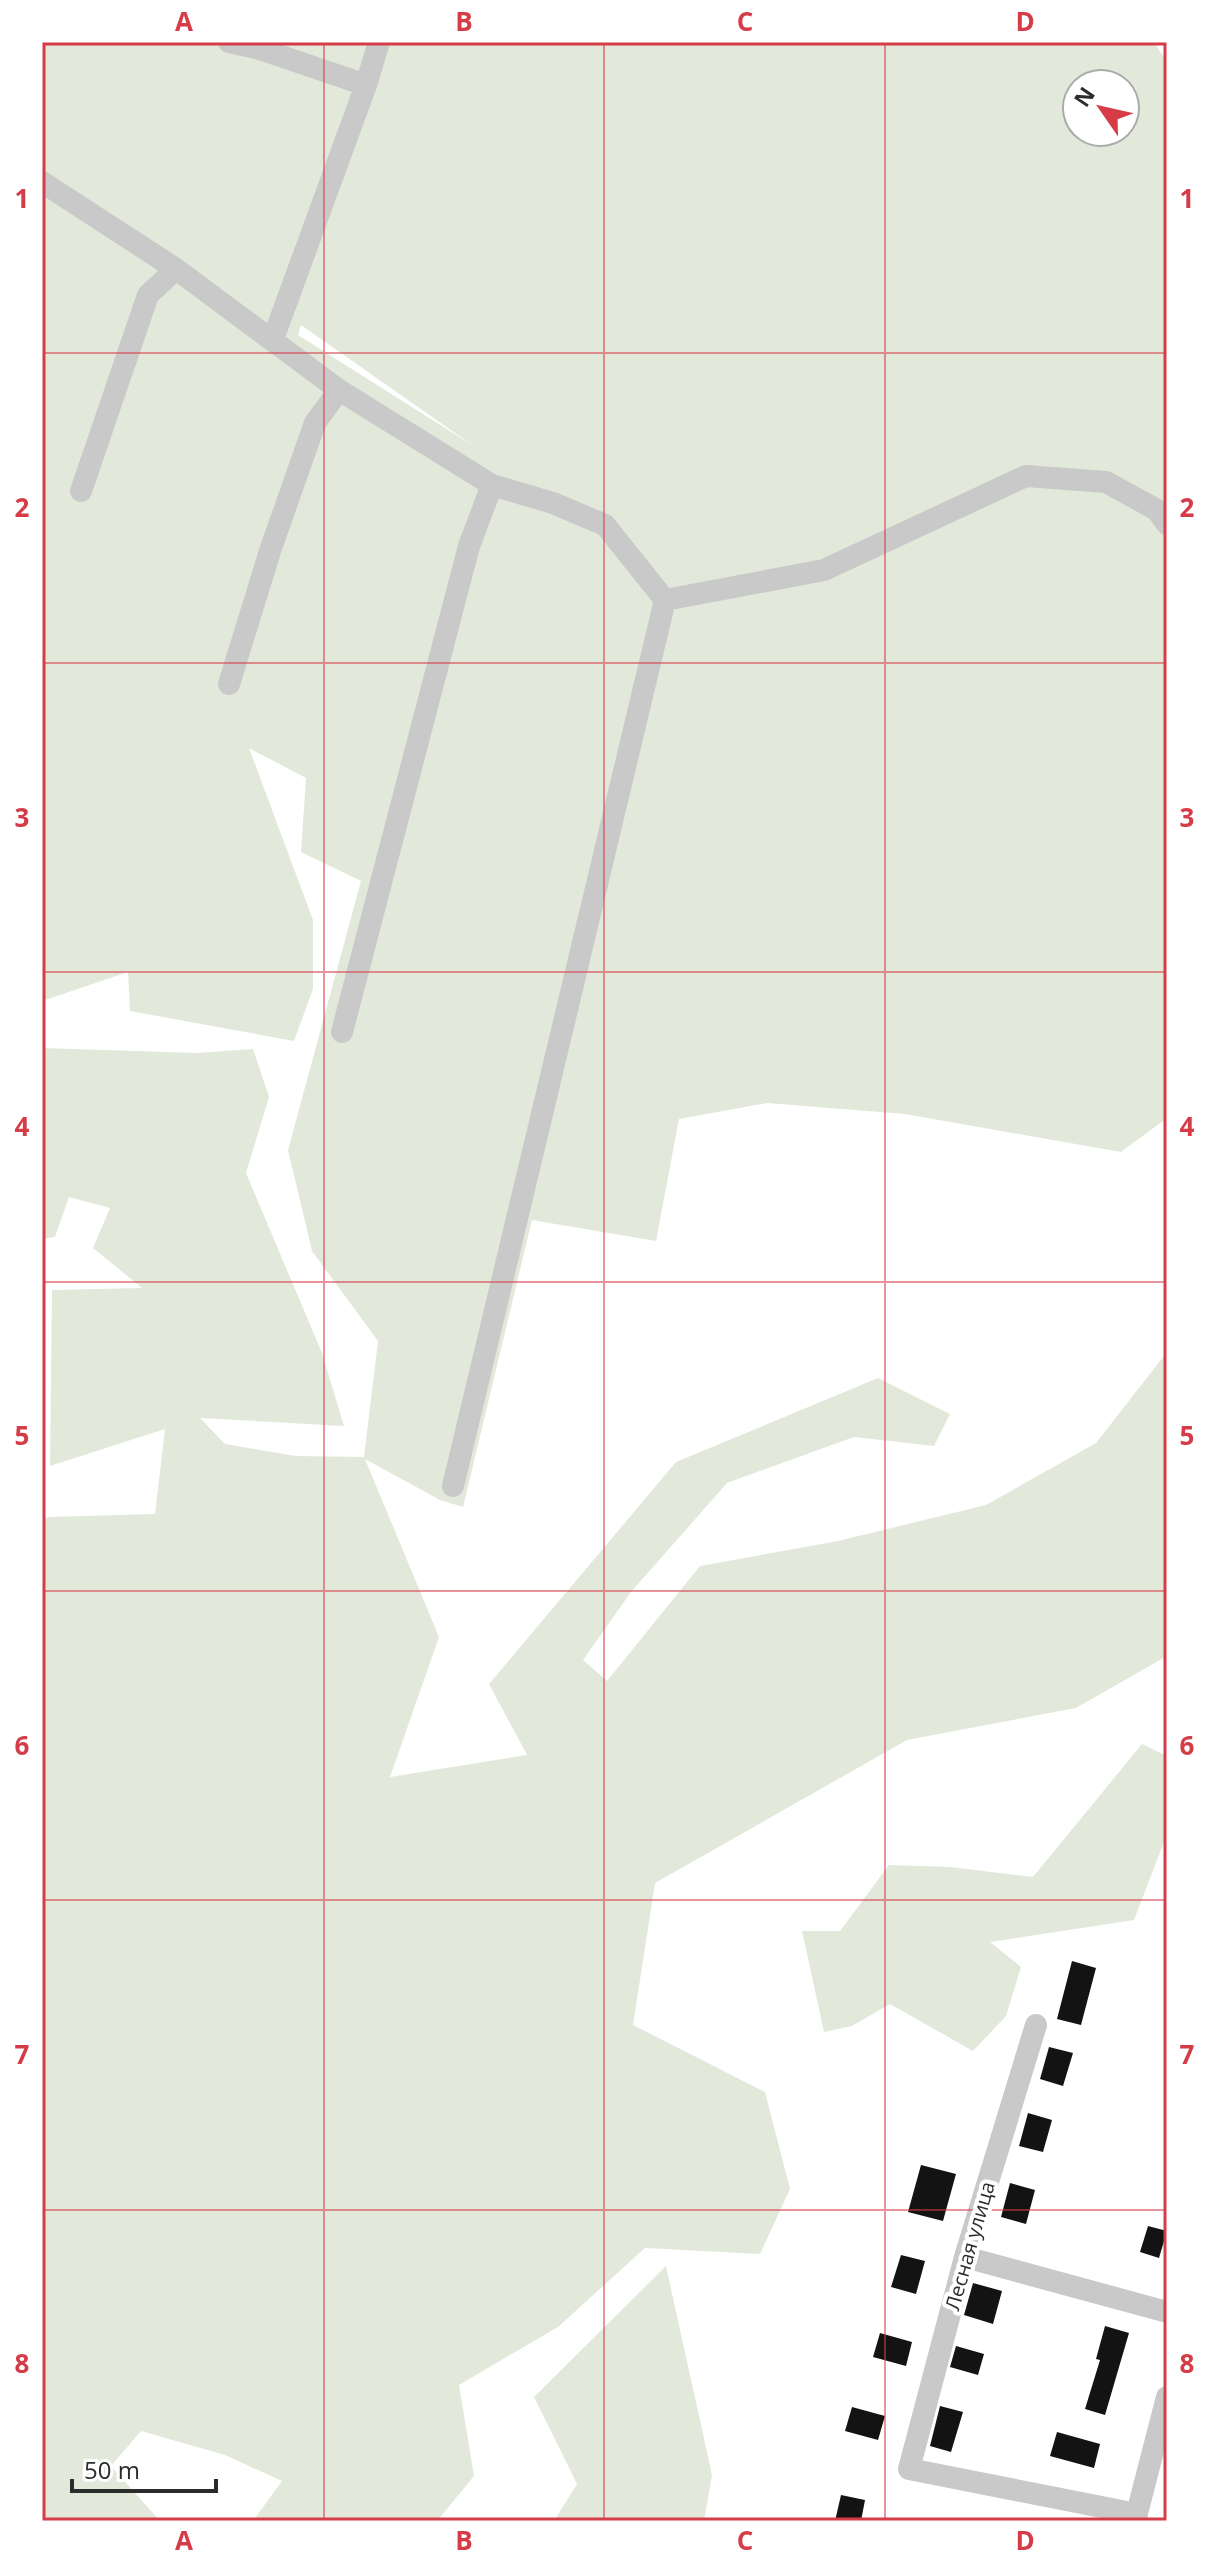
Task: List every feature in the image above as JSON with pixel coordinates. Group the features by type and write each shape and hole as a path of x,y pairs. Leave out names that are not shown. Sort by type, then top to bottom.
{"street":[{"path":"229,42 260,49 366,85"},
{"path":"273,339 379,42"},
{"path":"42,182 176,269 339,390 492,485 553,503 605,525 665,600"},
{"path":"81,491 148,295 176,269"},
{"path":"229,684 271,548 315,423 339,390"},
{"path":"665,600 824,570 1026,476 1106,482 1157,510 1167,524"},
{"path":"342,1032 469,546 492,485"},
{"path":"453,1486 665,600"},
{"name":"Лесная улица","path":"1036,2025 965,2257 909,2469 1136,2517"},
{"path":"965,2257 1167,2312"},
{"path":"1136,2517 1167,2397"}],"green space":[{"path":"42,42 1154,42 1167,62 1167,1118 1121,1152 905,1114 767,1103 679,1119 656,1241 532,1220 463,1507 440,1500 365,1459 439,1637 390,1777 527,1755 489,1684 676,1462 878,1378 950,1414 934,1446 854,1437 727,1483 631,1592 583,1660 607,1681 700,1566 838,1541 986,1505 1096,1443 1167,1352 1167,1656 1076,1708 907,1740 655,1883 633,2025 765,2092 790,2189 760,2254 645,2248 558,2327 459,2385 474,2476 437,2521 253,2521 282,2481 225,2455 141,2431 111,2466 160,2521 42,2521 42,1521 48,1517 155,1514 165,1429 50,1466 52,1290 142,1288 93,1248 110,1208 69,1197 55,1237 42,1239 42,1048 196,1053 253,1049 269,1097 246,1173 322,1353 344,1426 200,1418 225,1444 296,1456 364,1457 378,1341 312,1251 288,1150 361,881 301,852 306,778 249,748 313,920 313,989 294,1041 130,1011 128,972 42,1001","holes":["301,325 472,445 298,335"]},
{"path":"1142,1744 1167,1756 1167,1834 1134,1920 990,1942 1021,1967 1006,2016 973,2051 890,2004 852,2026 824,2032 802,1931 840,1931 889,1865 950,1867 1033,1877"},
{"path":"666,2266 712,2475 704,2521 554,2521 577,2484 534,2397"}],"building":[{"path":"1072,1961 1096,1968 1081,2025 1057,2019"},
{"path":"1049,2047 1073,2053 1063,2086 1040,2079"},
{"path":"1028,2113 1052,2120 1043,2152 1019,2146"},
{"path":"921,2165 956,2174 943,2221 908,2212"},
{"path":"1010,2183 1035,2190 1026,2224 1001,2217"},
{"path":"1148,2226 1167,2231 1159,2258 1140,2252"},
{"path":"901,2255 925,2261 916,2294 891,2287"},
{"path":"973,2283 1002,2291 993,2324 964,2315"},
{"path":"1105,2326 1129,2333 1105,2415 1085,2409 1100,2360 1096,2359"},
{"path":"880,2333 912,2342 906,2366 873,2357"},
{"path":"956,2346 984,2354 978,2375 950,2367"},
{"path":"940,2406 963,2412 951,2452 930,2446"},
{"path":"852,2407 885,2416 878,2440 845,2431"},
{"path":"1057,2432 1100,2444 1094,2468 1050,2456"},
{"path":"841,2495 865,2500 861,2521 835,2521"}]}
